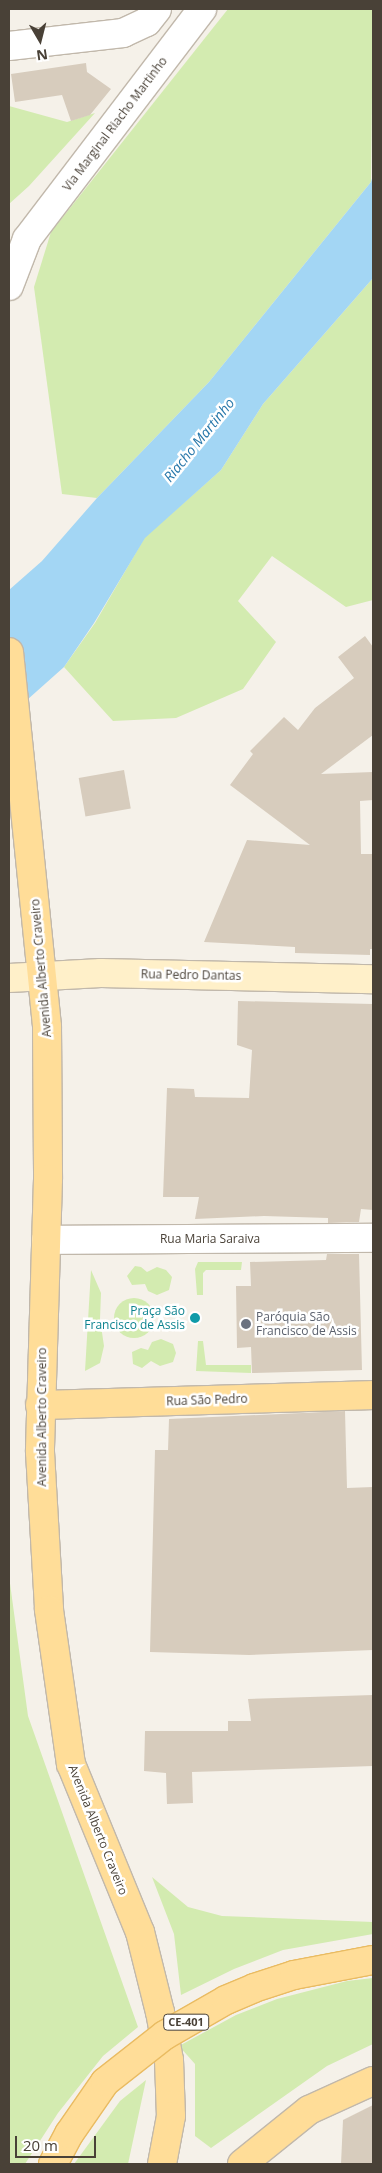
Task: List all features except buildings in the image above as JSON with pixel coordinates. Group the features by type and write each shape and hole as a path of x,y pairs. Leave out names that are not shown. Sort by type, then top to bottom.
{"main road":[{"name":"Avenida Alberto Craveiro","path":"9,652 18,717 44,977 48,1094 46,1240 40,1405 48,1610 71,1764 140,1932 156,1992 171,2082 171,2116 162,2164"},
{"name":"Rua Pedro Dantas","path":"9,978 102,973 373,980"},
{"name":"Rua São Pedro","path":"40,1405 373,1395"},
{"name":"CE-401","path":"53,2164 69,2134 105,2082 165,2035 226,2000 254,1988 331,1966 373,1960"},
{"path":"242,2164 308,2110 373,2081"}],"street":[{"path":"9,46 123,33 147,22 157,9"},
{"name":"Via Marginal Riacho Martinho","path":"9,286 18,239 202,9"},
{"name":"Rua Maria Saraiva","path":"46,1240 373,1238"}],"green space":[{"path":"228,9 373,9 371,182 209,382 97,498 62,494 34,287 51,232"},
{"path":"9,106 67,122 95,113 29,186 9,204"},
{"path":"373,278 373,600 346,607 272,556 238,601 276,642 243,689 176,718 113,721 64,667 95,623 145,537 221,470 263,404"},
{"path":"198,1262 242,1262 241,1270 206,1270 203,1273 203,1295 197,1295 195,1269"},
{"path":"135,1266 141,1267 147,1272 157,1267 166,1270 172,1277 169,1290 157,1295 148,1291 145,1284 132,1285 127,1276"},
{"path":"91,1270 101,1293 100,1319 104,1346 100,1363 85,1371"},
{"path":"130,1298 138,1298 145,1301 151,1307 154,1318 151,1329 145,1335 138,1338 130,1338 123,1335 117,1329 114,1322 114,1314 117,1307 123,1301"},
{"path":"161,1339 173,1344 176,1353 173,1362 160,1366 151,1361 142,1368 133,1364 132,1352 141,1348 148,1350 152,1342"},
{"path":"198,1341 203,1341 206,1365 251,1365 251,1373 196,1371"},
{"path":"9,1576 28,1716 138,2027 103,2056 58,2113 25,2164 9,2164"},
{"path":"152,1877 188,1907 222,1916 373,1922 373,1934 283,1950 234,1969 181,1995 174,1934"},
{"path":"373,1978 373,2044 327,2066 211,2148 195,2136 195,2064 179,2046 236,2015 277,1999 347,1981"},
{"path":"146,2080 128,2164 74,2164 120,2101"}],"water":[{"name":"Riacho Martinho","path":"373,175 373,278 263,404 221,470 145,538 94,623 64,667 9,716 9,590 42,561 97,498 209,382 371,182"}],"place":[{"name":"Praça São Francisco de Assis","path":"195,1318"},
{"name":"Paróquia São Francisco de Assis","path":"246,1324"}]}
